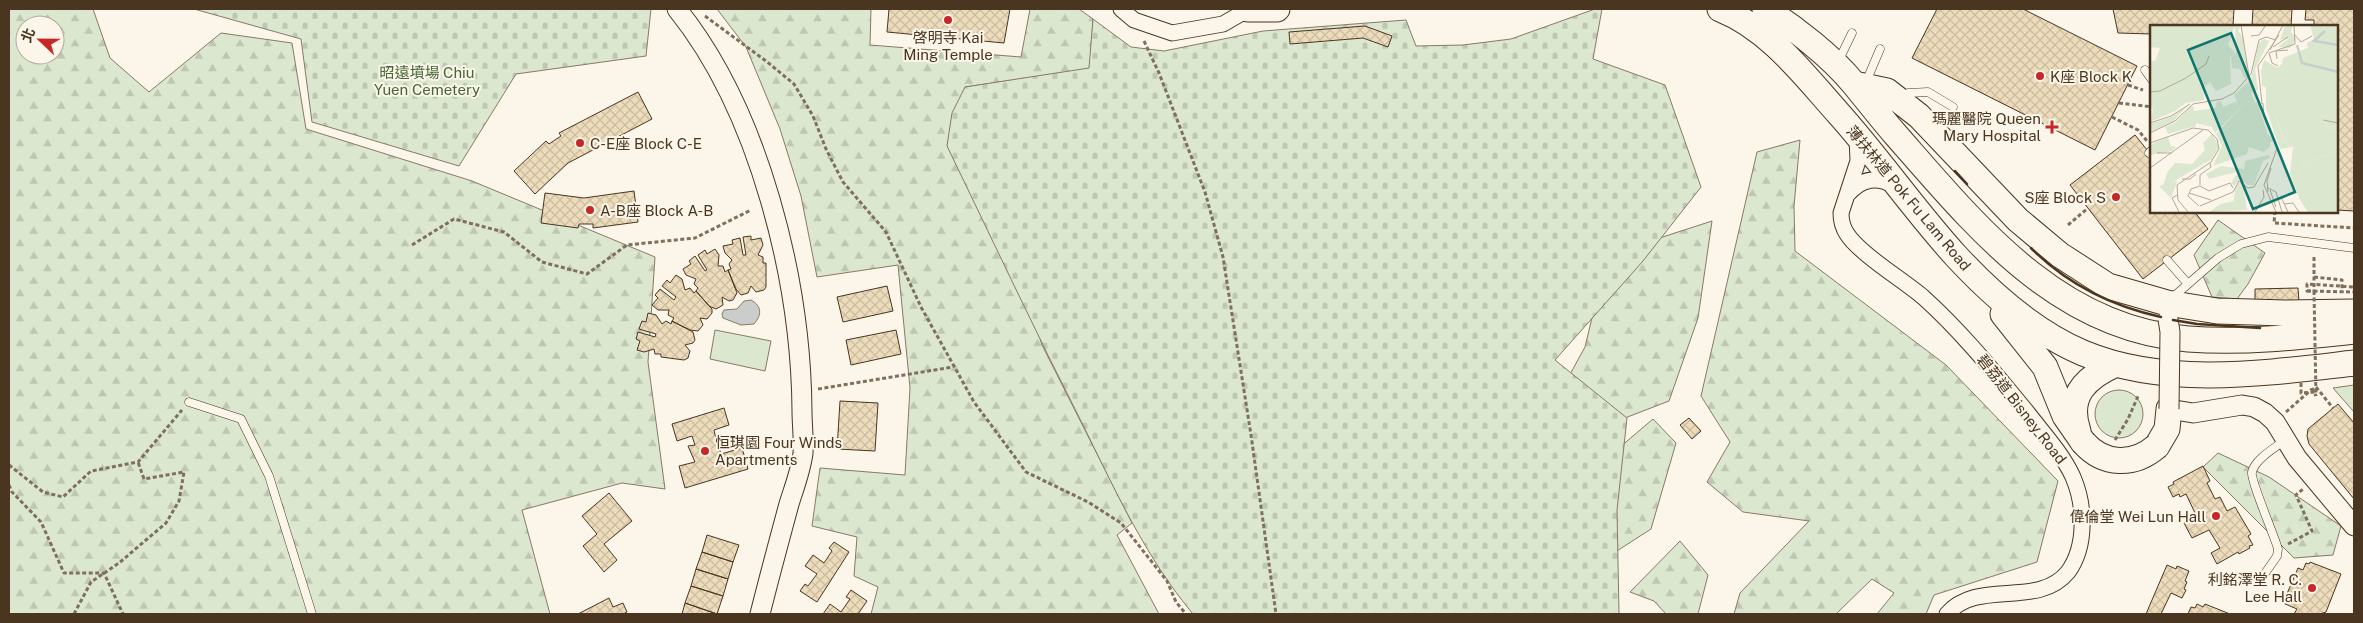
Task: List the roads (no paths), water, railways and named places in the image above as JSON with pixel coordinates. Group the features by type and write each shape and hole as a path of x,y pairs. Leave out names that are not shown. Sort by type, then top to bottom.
{"main road":[{"path":"1249,9 1277,9"},
{"name":"薄扶林道 Pok Fu Lam Road","path":"1720,9 1756,16 1836,66 1859,85 1885,123 1969,217 2033,276 2079,306 2104,318 2142,330 2186,339 2242,341 2354,331"},
{"name":"薄扶林道 Pok Fu Lam Road","path":"1756,16 1783,52 1857,134 1941,240 1969,270 2018,314 2045,334 2080,352 2121,366 2161,372 2256,373 2354,363"},
{"path":"1859,85 1887,91 1902,102 1940,135 2018,220 2060,255 2108,286 2168,311 2248,313 2348,305"},
{"path":"1969,270 2041,361 2050,376 2066,416 2083,442 2094,452 2113,461 2141,458 2157,446 2165,434 2170,418 2169,409"},
{"path":"2083,442 2076,426 2074,411 2077,398 2091,377 2121,366"}],"street":[{"path":"677,9 697,34 730,92 758,161 785,259 795,318 802,392 803,454 760,614"},
{"path":"1122,9 1134,20 1172,33 1223,24 1249,9"},
{"name":"碧荔道 Bisney Road","path":"1857,134 1858,160 1841,213 1842,222 1848,237 1922,297 1949,322 1996,373 2061,456 2077,488 2082,522 2074,561 2063,577 2056,583 2038,590 1975,597 1958,604 1946,614"},
{"path":"1845,197 1858,184 1875,178 1884,180 1901,189"},
{"path":"2168,311 2170,332 2169,409 2193,413 2233,406 2254,407 2265,412 2275,422 2297,458 2354,526"}],"lane":[{"path":"1836,66 1852,33"},
{"path":"1859,85 1880,49"},
{"path":"2145,70 2150,77"},
{"path":"1902,102 1908,93 1928,92 1953,107"},
{"path":"2168,311 2188,284 2218,258 2241,244 2268,237 2354,248"},
{"path":"2167,260 2188,284"},
{"path":"189,402 241,419 269,476 312,614"},
{"path":"2259,582 2277,556 2278,549 2261,498 2252,481 2252,471 2256,463 2285,440"}],"place":[{"name":"啓明寺 Kai Ming Temple","path":"948,20"},
{"name":"K座 Block K","path":"2040,76"},
{"name":"瑪麗醫院 Queen Mary Hospital","path":"2052,127"},
{"name":"C-E座 Block C-E","path":"580,143"},
{"name":"S座 Block S","path":"2116,197"},
{"name":"A-B座 Block A-B","path":"590,210"},
{"name":"恒琪園 Four Winds Apartments","path":"705,451"},
{"name":"偉倫堂 Wei Lun Hall","path":"2216,516"},
{"name":"利銘澤堂 R. C. Lee Hall","path":"2312,588"}],"park label":[{"name":"昭遠墳場 Chiu Yuen Cemetery","path":"427,80"}]}
